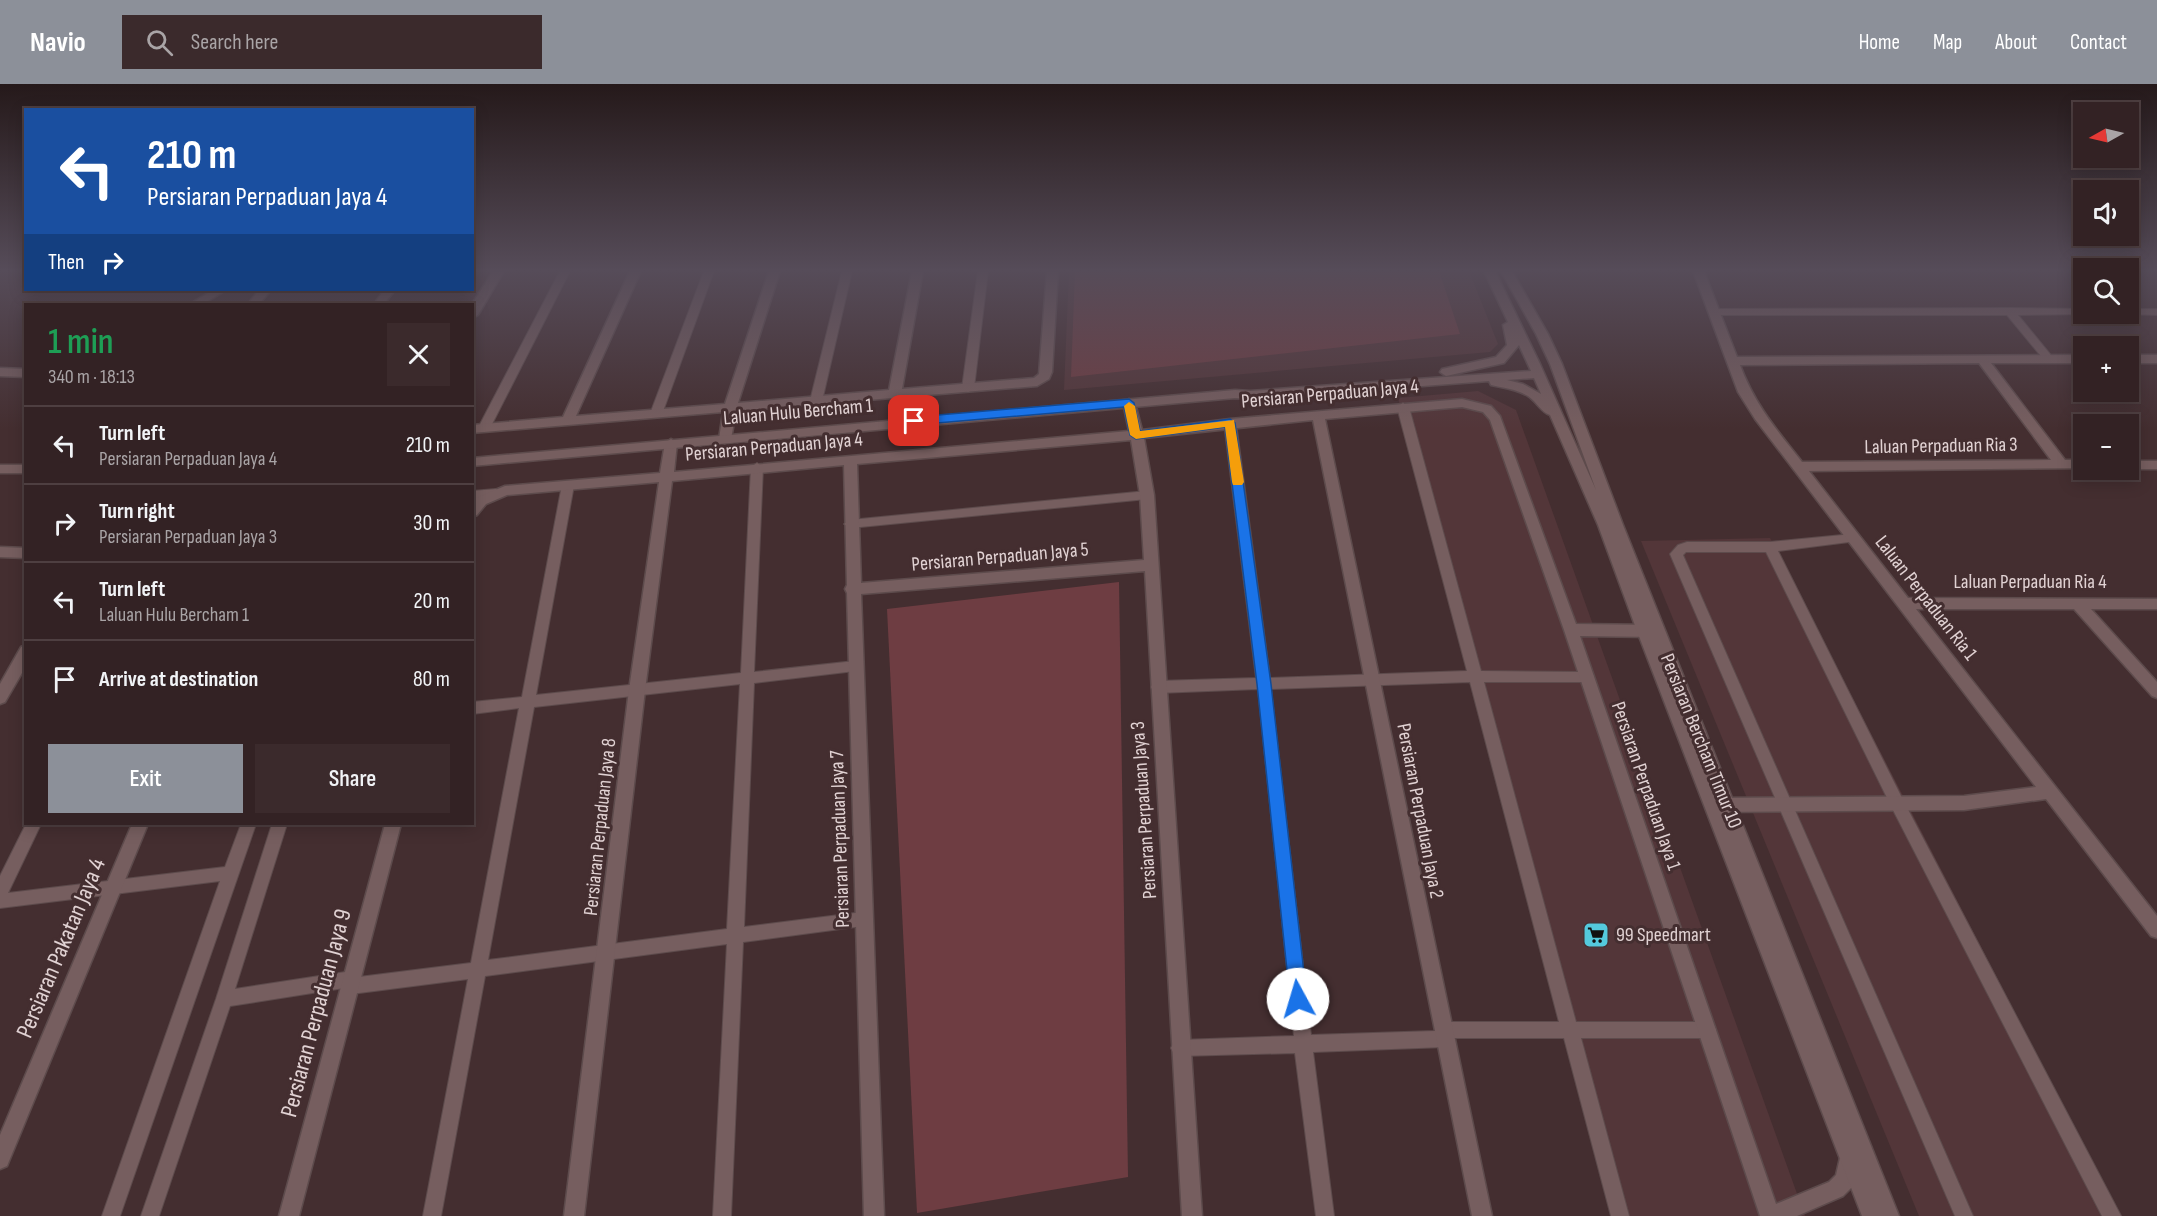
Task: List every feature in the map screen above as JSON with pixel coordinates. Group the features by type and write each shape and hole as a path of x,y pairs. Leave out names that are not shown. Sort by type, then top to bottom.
{"street":[{"path":"568,421 611,324"},
{"path":"725,439 730,409 757,324"},
{"path":"895,394 908,324"},
{"path":"478,429 1031,383 1042,380 1046,372 1049,324"},
{"path":"1444,376 1500,360 1513,345 1508,324"},
{"path":"1516,324 1539,369 1553,377 1573,415"},
{"path":"1529,324 1545,361 1539,369"},
{"name":"Persiaran Bercham Timur 10","path":"1537,324 1567,391 1573,415 1651,631 1889,1216"},
{"name":"Laluan Perpaduan Ria 1","path":"1719,324 1744,392 1754,408 2157,930"},
{"path":"1981,358 2061,464"},
{"path":"1733,361 2073,359"},
{"path":"2139,359 2157,359"},
{"name":"Persiaran Bercham Timur 10","path":"1539,369 1651,631"},
{"name":"Laluan Hulu Bercham 1","path":"474,462 1539,369"},
{"path":"0,372 24,372"},
{"path":"1444,376 1505,383 1533,393 1546,404 1579,464"},
{"name":"Persiaran Perpaduan Jaya 3","path":"1129,403 1143,463 1147,495 1192,1216"},
{"name":"Persiaran Perpaduan Jaya 4","path":"496,493 1450,404"},
{"name":"Persiaran Perpaduan Jaya 1","path":"1450,404 1479,405 1493,414 1496,419 1571,630 1772,1216"},
{"name":"Persiaran Perpaduan Jaya 2","path":"1318,415 1482,1216"},
{"name":"Persiaran Perpaduan Jaya 8","path":"574,1216 607,952 636,690 671,443"},
{"name":"Persiaran Perpaduan Jaya 7","path":"849,460 874,1216"},
{"name":"Laluan Perpaduan Ria 3","path":"1798,467 2073,464"},
{"path":"2139,465 2157,465"},
{"path":"0,469 24,469"},
{"path":"474,509 480,501 496,493"},
{"path":"0,552 24,553"},
{"name":"Persiaran Perpaduan Jaya 5","path":"852,589 1151,564"},
{"path":"2076,602 2157,692"},
{"name":"Laluan Perpaduan Ria 4","path":"1903,603 2157,604"},
{"path":"1571,630 1651,631"},
{"path":"0,698 24,655"},
{"path":"1720,805 1964,803 2049,792"},
{"name":"Persiaran Bercham Timur 10","path":"1720,805 1872,1216"},
{"name":"Persiaran Pakatan Jaya 4","path":"0,1159 140,825"},
{"name":"Persiaran Perpaduan Jaya 9","path":"289,1216 393,825"},
{"path":"1772,1216 1836,1189 1845,1180 1849,1156"}],"lane":[{"path":"478,429 536,324"},
{"path":"656,414 689,324"},
{"path":"816,401 834,324"},
{"path":"968,388 976,324"},
{"path":"2020,324 2049,358"},
{"path":"1403,407 1620,1216"},
{"path":"1230,423 1264,684 1303,1044 1325,1216"},
{"path":"722,1216 757,467"},
{"path":"432,1216 568,485"},
{"name":"Persiaran Perpaduan Jaya 4","path":"474,495 496,493"},
{"path":"850,524 1147,495"},
{"path":"1853,538 1770,547 1687,547 1682,548 1676,554 1964,1216"},
{"path":"1770,547 1898,805 2112,1216"},
{"path":"474,708 855,666"},
{"path":"1158,687 1474,676 1587,677"},
{"path":"0,893 33,825"},
{"path":"111,1216 248,825"},
{"path":"150,1216 224,999 279,825"},
{"path":"0,901 231,873"},
{"path":"224,999 352,982 477,970 863,919"},
{"path":"1180,1048 1570,1030 1707,1030"}],"shaded area":[{"path":"1067,324 1490,324 1498,344 1490,352 1064,390"},
{"path":"1073,324 1457,324 1460,334 1071,377"},
{"path":"1478,391 1516,410 1805,1216 1622,1216 1398,398"},
{"path":"1770,538 2120,1216 1919,1216 1641,541"},
{"path":"1119,582 1128,1177 917,1213 887,609"}],"slow traffic":[{"path":"1129,406 1136,435 1230,423 1238,482"}],"place":[{"name":"99 Speedmart","path":"1596,935"}],"route":[{"path":"914,421 1129,403 1136,435 1230,423 1264,684 1298,999"}]}
